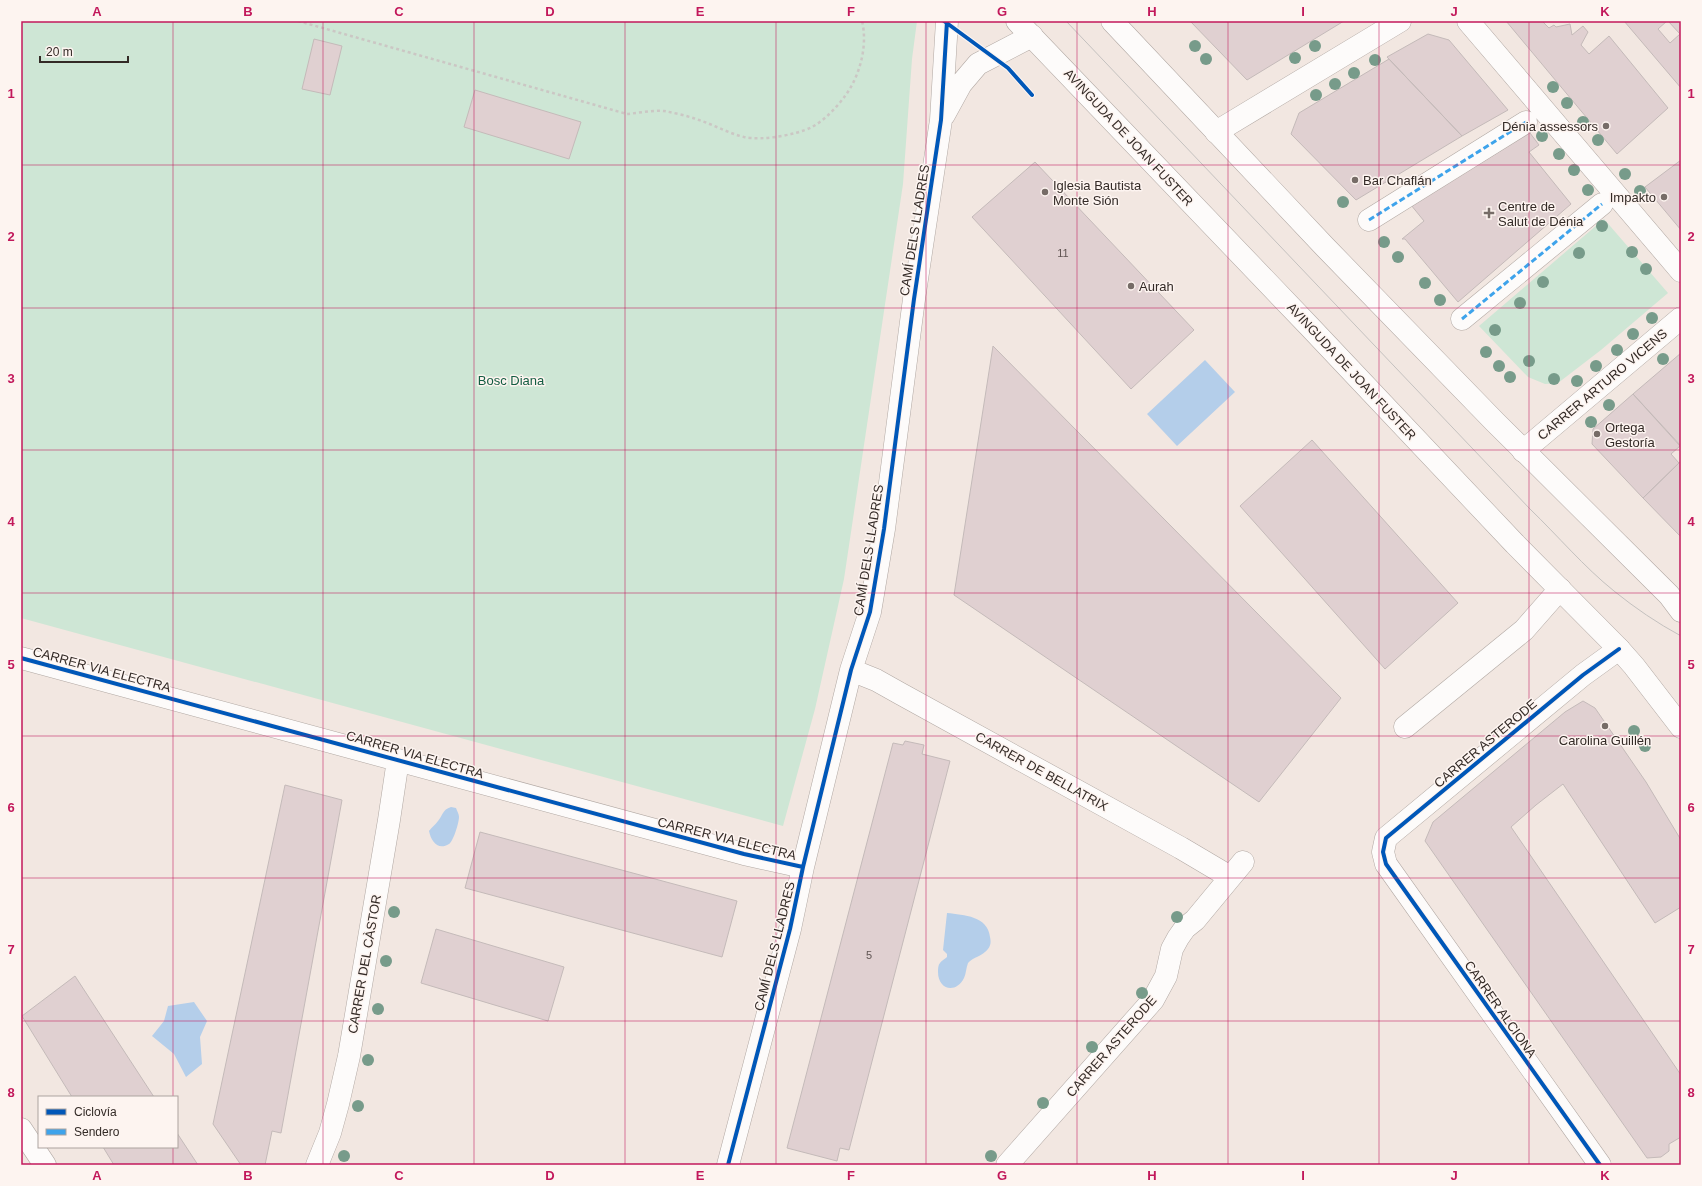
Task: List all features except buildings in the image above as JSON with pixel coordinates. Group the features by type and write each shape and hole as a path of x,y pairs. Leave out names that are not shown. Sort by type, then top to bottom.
{"street":[{"name":"CAMÍ DELS LLADRES","path":"728,1165 790,929 803,867 851,670 870,612 885,521 914,299 941,120 947,21"},
{"path":"1112,21 1216,132 1523,451 1677,604"},
{"path":"1216,132 1400,21"},
{"path":"1468,21 1681,271"},
{"name":"CAMÍ DELS LLADRES","path":"941,120 961,84 978,64 1024,29"},
{"name":"AVINGUDA DE JOAN FUSTER","path":"1024,29 1064,68 1099,107 1310,326 1515,544 1619,649 1681,727"},
{"path":"1369,220 1526,122"},
{"path":"1462,319 1602,204"},
{"name":"CARRER ARTURO VICENS","path":"1523,451 1681,318"},
{"path":"1405,728 1524,630 1560,589"},
{"name":"CARRER ASTERODE","path":"1386,864 1383,852 1386,838 1583,675 1619,649"},
{"name":"CARRER VIA ELECTRA","path":"21,658 737,852 803,867"},
{"name":"CARRER DE BELLATRIX","path":"851,670 876,680 1181,848 1236,870"},
{"name":"CARRER DEL CÀSTOR","path":"317,1165 330,1134 349,1056 398,760"},
{"name":"CARRER ALCIONA","path":"1386,864 1600,1165"},
{"name":"CARRER ASTERODE","path":"1007,1165 1153,1000 1166,976 1172,949 1178,938 1236,870"},
{"path":"21,1129 45,1165"}],"path":[{"path":"298,21 628,114 662,111 699,120 723,130 746,137 770,137 791,134 813,126 832,111 853,85 861,66 862,21"}],"green space":[{"name":"Bosc Diana","path":"21,21 917,21 912,59 903,184 844,579 815,709 783,826 21,618"},
{"path":"1604,219 1668,293 1601,350 1558,383 1545,384 1528,377 1479,326"}],"water":[{"path":"1205,360 1235,392 1177,446 1147,414"},
{"path":"451,807 456,808 459,816 456,832 451,843 445,846 438,846 431,838 429,831 444,811"},
{"path":"947,913 968,916 980,921 988,930 991,940 988,949 968,963 961,983 952,988 948,988 941,983 938,972 939,964 947,957 947,954 943,950"},
{"path":"194,1002 207,1021 200,1037 202,1064 186,1077 174,1054 152,1036 164,1021 168,1006"}],"tram line":[{"path":"1066,21 1582,562 1603,582 1630,603 1655,621 1681,636"}],"marked path":[{"path":"1369,220 1526,122"},
{"path":"1462,319 1602,204"}],"cycle path":[{"path":"944,21 1008,68 1032,95"},
{"path":"728,1165 790,929 803,867 851,670 870,612 884,529 914,299 941,120 947,21"},
{"path":"1600,1165 1386,864 1383,852 1386,838 1583,675 1619,649"},
{"path":"21,658 744,854 803,867"}],"place":[{"name":"Dénia assessors","path":"1606,126"},
{"name":"Bar Chaflán","path":"1355,180"},
{"name":"Iglesia Bautista Monte Sión","path":"1045,192"},
{"name":"Impakto","path":"1664,197"},
{"name":"Centre de Salut de Dénia","path":"1489,213"},
{"name":"Aurah","path":"1131,286"},
{"name":"Ortega Gestoría","path":"1597,434"},
{"name":"Carolina Guillén","path":"1605,726"}]}
